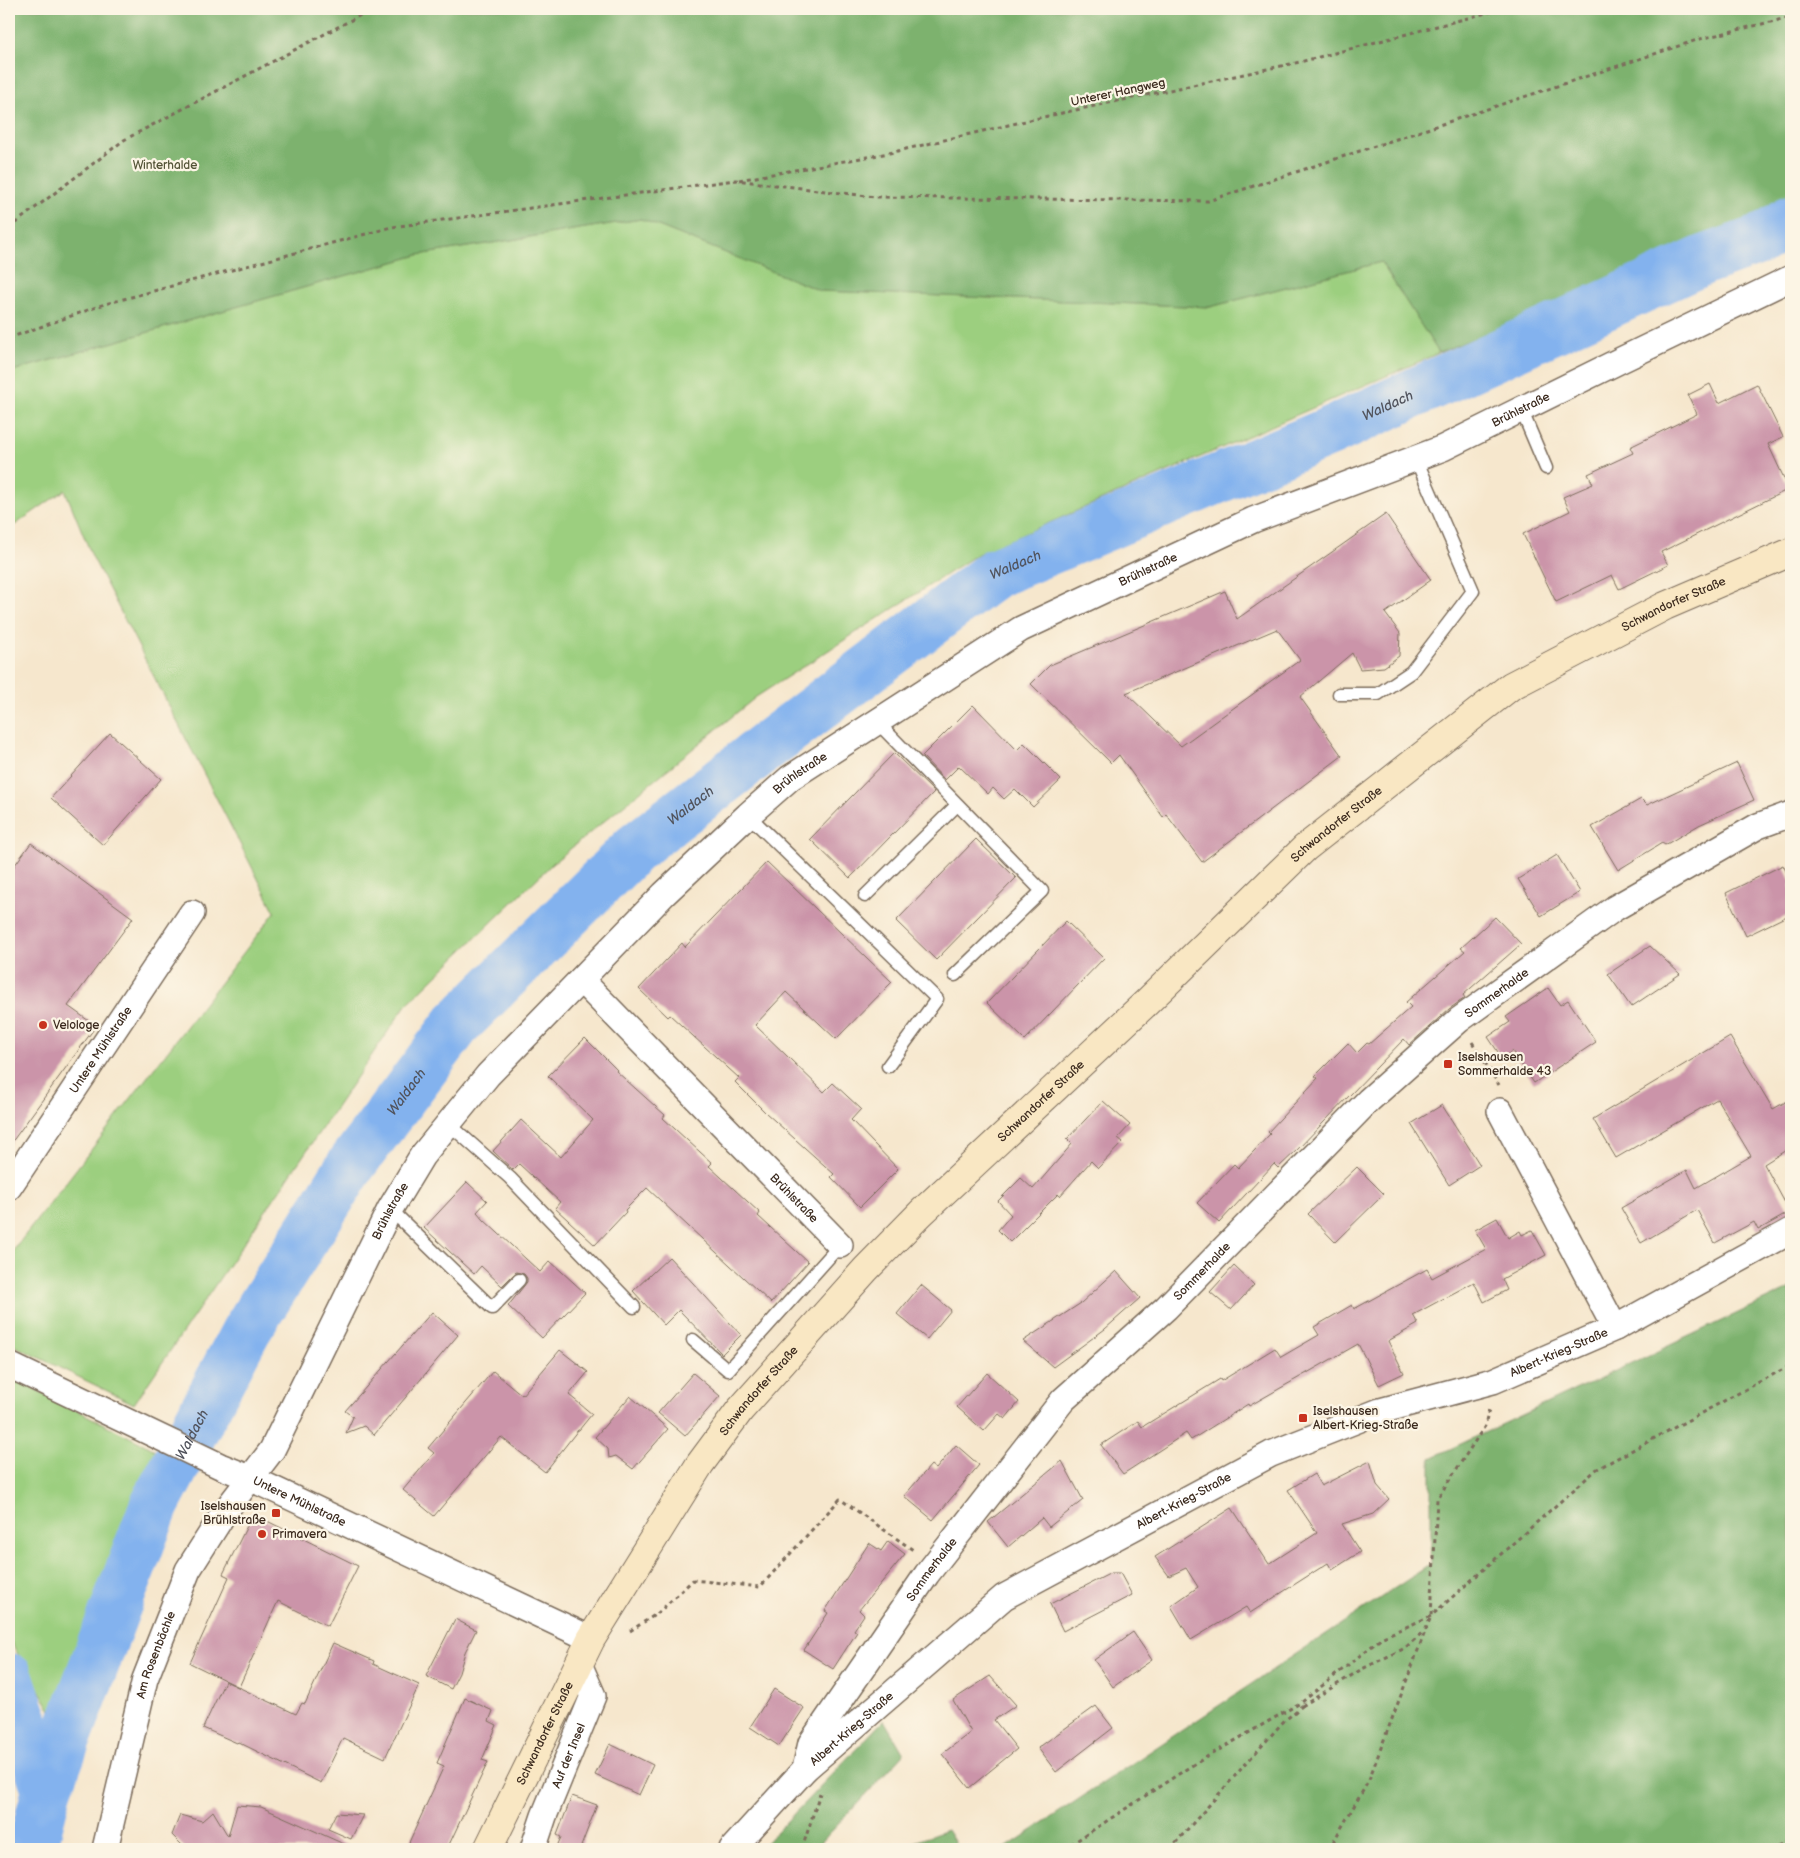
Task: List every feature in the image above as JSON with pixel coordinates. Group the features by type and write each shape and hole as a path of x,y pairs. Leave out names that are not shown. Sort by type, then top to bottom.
{"main road":[{"name":"Schwandorfer Straße","path":"488,1849 591,1639 700,1464 740,1410 866,1269 921,1213 1147,1002 1305,848 1511,686 1666,606 1791,552"}],"street":[{"name":"Brühlstraße","path":"250,1478 272,1450 390,1209 422,1156 488,1075 664,894 790,778 1021,629 1254,520 1443,448 1791,278"},
{"name":"Sommerhalde","path":"732,1849 805,1769 811,1743 934,1565 1063,1400 1166,1308 1369,1100 1459,1020 1615,908 1758,826 1791,814"},
{"name":"Untere Mühlstraße","path":"9,1187 192,913"},
{"name":"Brühlstraße","path":"581,980 840,1245"},
{"name":"Albert-Krieg-Straße","path":"1500,1111 1615,1328"},
{"name":"Albert-Krieg-Straße","path":"805,1769 1004,1597 1271,1454 1380,1411 1493,1381 1615,1328 1791,1231"},
{"name":"Untere Mühlstraße","path":"9,1365 220,1466 250,1478 591,1639"},
{"name":"Am Rosenbächle","path":"106,1849 145,1679 188,1570 226,1510 250,1478"},
{"name":"Auf der Insel","path":"532,1849 593,1696 579,1664"}],"lane":[{"path":"1521,409 1546,468"},
{"path":"1339,694 1378,694 1412,672 1473,591 1416,458"},
{"path":"877,722 1042,891 955,975"},
{"path":"865,896 957,805"},
{"path":"748,815 937,999 888,1066"},
{"path":"448,1124 510,1178 634,1307"},
{"path":"390,1209 492,1308 519,1280"},
{"path":"693,1340 728,1370 840,1245"}],"path":[{"path":"9,228 124,140 372,9"},
{"name":"Unterer Hangweg","path":"735,180 889,154 1034,119 1300,62 1502,9"},
{"path":"9,338 105,304 392,227 735,180 875,197 1208,201 1700,39 1791,17"},
{"path":"1459,1020 1504,1092 1500,1111"},
{"path":"1170,1849 1283,1722 1302,1704 1383,1637 1431,1616 1597,1469 1791,1364"},
{"path":"1329,1849 1368,1782 1431,1616 1436,1499 1485,1426 1491,1403 1493,1381"},
{"path":"625,1634 658,1613 693,1580 760,1587 840,1499 934,1565"},
{"path":"1064,1849 1191,1766 1362,1669 1405,1648 1426,1630"},
{"path":"802,1849 821,1794"},
{"path":"1769,1849 1791,1840"}],"green space":[{"name":"Winterhalde","path":"9,9 1791,9 1791,201 1757,221 1439,353 1381,262 1210,307 821,291 641,219 418,255 9,372"},
{"path":"641,219 821,291 1210,307 1381,262 1439,353 978,554 756,697 553,863 406,1005 134,1404 9,1343 9,1256 275,912 92,556 65,490 9,529 9,372 418,255"},
{"path":"1791,1288 1791,1849 1004,1849 1431,1564 1431,1458"},
{"path":"9,1376 163,1454 65,1734 9,1639"},
{"path":"884,1720 904,1754 815,1849 760,1849"},
{"path":"947,1830 959,1849 898,1849 901,1847"}],"building":[{"path":"1710,384 1719,403 1757,384 1783,437 1768,444 1789,489 1661,552 1668,565 1619,589 1612,575 1556,602 1523,534 1570,511 1563,497 1593,484 1588,474 1633,453 1630,447 1697,414 1688,395"},
{"path":"1386,514 1431,580 1385,613 1400,633 1399,656 1384,667 1360,669 1352,653 1300,697 1342,756 1202,862 1166,814 1163,817 1119,755 1111,763 1031,684 1050,665 1225,591 1237,619","holes":["1277,629 1300,660 1181,746 1126,693"]},
{"path":"973,705 1017,750 1024,743 1061,780 1033,807 1015,789 1004,799 993,788 988,794 959,766 945,780 922,756"},
{"path":"110,733 161,779 103,845 51,798"},
{"path":"894,753 934,792 850,878 810,839"},
{"path":"1737,763 1754,800 1699,825 1665,845 1662,843 1618,870 1592,827 1641,799 1647,805"},
{"path":"976,839 1016,878 936,960 896,921"},
{"path":"31,843 133,918 68,1006 96,1026 9,1146 9,873"},
{"path":"1557,855 1580,892 1541,916 1518,879"},
{"path":"767,862 892,982 836,1039 786,992 755,1025 824,1092 833,1083 861,1109 851,1120 898,1169 860,1207 831,1177 834,1174 766,1113 735,1082 739,1078 670,1015 668,1017 639,989 682,943 685,947"},
{"path":"1783,865 1791,882 1791,914 1746,936 1726,893"},
{"path":"1495,917 1521,944 1463,995 1465,998 1449,1009 1409,1045 1404,1039 1297,1150 1278,1168 1274,1164 1219,1223 1197,1203 1234,1164 1238,1168 1318,1078 1315,1076 1348,1043 1357,1053 1367,1043 1369,1044 1411,1007 1406,1002 1465,951 1461,948"},
{"path":"1066,921 1104,958 1025,1040 987,1003"},
{"path":"1650,946 1680,974 1631,1007 1608,974"},
{"path":"1548,988 1560,1005 1568,1000 1596,1042 1534,1083 1512,1051 1502,1058 1488,1037 1510,1022 1506,1017"},
{"path":"1730,1037 1773,1109 1791,1099 1791,1147 1764,1164 1790,1212 1758,1230 1754,1222 1715,1243 1697,1210 1641,1243 1621,1208 1687,1170 1696,1188 1751,1156 1717,1099 1616,1158 1593,1119"},
{"path":"585,1038 616,1071 665,1115 663,1118 712,1163 709,1166 760,1213 758,1216 808,1262 771,1303 647,1188 595,1245 555,1208 560,1202 519,1164 513,1170 493,1151 521,1120 561,1157 593,1120 548,1076"},
{"path":"1103,1101 1130,1125 1118,1138 1123,1142 1098,1168 1091,1161 1060,1196 1058,1194 1010,1242 998,1230 1011,1215 998,1201 1021,1178 1033,1189 1072,1144 1067,1139"},
{"path":"1442,1105 1480,1165 1449,1185 1411,1124"},
{"path":"1357,1167 1384,1194 1335,1242 1308,1214"},
{"path":"467,1182 487,1201 477,1212 484,1220 540,1272 550,1261 585,1293 542,1338 508,1306 527,1282 524,1274 516,1272 502,1286 481,1266 474,1274 424,1228"},
{"path":"1497,1218 1508,1238 1520,1231 1522,1235 1532,1230 1546,1255 1502,1279 1507,1290 1484,1302 1474,1282 1413,1315 1418,1324 1388,1341 1404,1373 1379,1385 1358,1344 1249,1406 1248,1404 1191,1440 1186,1433 1123,1474 1101,1445 1138,1421 1142,1427 1275,1348 1281,1357 1319,1335 1314,1327 1352,1305 1354,1309 1427,1269 1432,1278 1486,1249 1475,1230"},
{"path":"669,1257 741,1335 722,1354 679,1310 664,1325 633,1291"},
{"path":"1234,1266 1254,1285 1231,1310 1210,1292"},
{"path":"1116,1271 1140,1298 1105,1329 1053,1367 1023,1341 1081,1303"},
{"path":"921,1285 951,1310 927,1339 897,1314"},
{"path":"432,1312 458,1335 374,1435 364,1426 346,1433 353,1417 345,1411"},
{"path":"560,1350 588,1372 569,1395 592,1414 545,1472 501,1437 434,1516 403,1490 434,1453 428,1448 493,1371 522,1395"},
{"path":"693,1373 720,1396 685,1436 658,1413"},
{"path":"987,1373 1019,1402 1005,1419 999,1414 984,1431 957,1407"},
{"path":"630,1396 668,1429 633,1469 616,1456 609,1458 608,1449 595,1437"},
{"path":"956,1445 979,1465 933,1520 904,1496 931,1465 936,1469"},
{"path":"1062,1461 1083,1500 1049,1527 1042,1518 1008,1547 988,1522"},
{"path":"1370,1461 1377,1485 1389,1499 1373,1514 1342,1524 1360,1552 1332,1570 1328,1563 1250,1613 1246,1607 1191,1640 1171,1606 1198,1587 1186,1568 1169,1576 1155,1557 1232,1508 1269,1564 1317,1533 1288,1490 1314,1474 1321,1486"},
{"path":"253,1514 358,1566 328,1626 278,1601 239,1687 190,1663 229,1577 223,1574"},
{"path":"888,1541 905,1554 859,1610 864,1615 854,1630 857,1632 833,1669 804,1650 828,1613 825,1611 869,1543 881,1551"},
{"path":"1111,1573 1120,1573 1132,1595 1063,1631 1050,1604"},
{"path":"455,1619 476,1630 465,1652 459,1673 451,1689 426,1676"},
{"path":"1133,1632 1152,1660 1113,1687 1094,1660"},
{"path":"333,1643 374,1661 373,1664 419,1685 385,1758 343,1738 321,1783 238,1742 203,1728 225,1681 296,1714 302,1703 305,1704"},
{"path":"990,1676 1016,1705 994,1720 1017,1749 969,1788 942,1754 971,1732 953,1700"},
{"path":"774,1689 804,1708 779,1746 750,1727"},
{"path":"465,1698 493,1711 489,1721 497,1725 482,1760 488,1762 447,1849 406,1849 444,1766 437,1763"},
{"path":"1096,1706 1113,1728 1056,1772 1038,1748"},
{"path":"610,1744 653,1765 639,1795 595,1775"},
{"path":"572,1796 597,1805 580,1849 556,1849 561,1837 557,1835"},
{"path":"237,1805 261,1807 355,1849 186,1849 172,1835 180,1815 202,1821 213,1811 228,1836"},
{"path":"336,1813 363,1815 351,1839 328,1829"}],"waterway":[{"name":"Waldach","path":"32,1849 47,1790 155,1504 246,1331 351,1165 457,1024 635,848 995,573 1329,432 1704,260 1762,239 1791,220"},
{"path":"9,1678 47,1790"}],"place":[{"name":"Velologe","path":"43,1025"},
{"name":"Iselshausen Sommerhalde 43","path":"1448,1064"},
{"name":"Iselshausen Albert-Krieg-Straße","path":"1303,1418"},
{"name":"Iselshausen Brühlstraße","path":"276,1513"},
{"name":"Primavera","path":"262,1534"}]}
